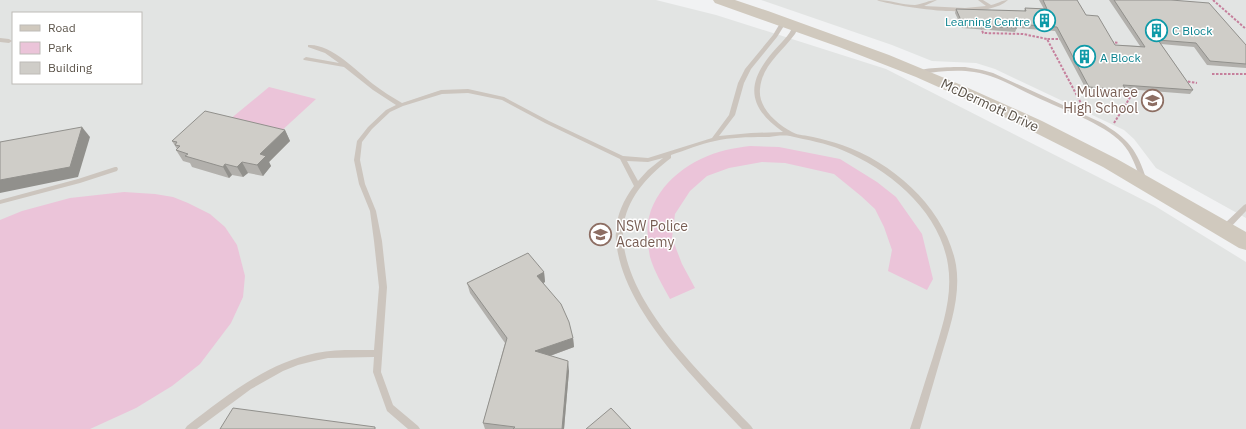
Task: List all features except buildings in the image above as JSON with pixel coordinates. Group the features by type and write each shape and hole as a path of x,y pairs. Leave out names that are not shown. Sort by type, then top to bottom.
{"main road":[{"name":"McDermott Drive","path":"720,0 740,2 790,23 919,72 1043,129 1145,183 1246,242"}],"lane":[{"path":"879,0 914,7 954,9 980,9 997,6 1006,0"},
{"path":"914,7 935,0"},
{"path":"980,0 990,7"},
{"path":"714,139 732,115 741,83 748,69 775,36 790,23 795,30 772,57 762,72 758,85 757,96 766,115 790,134"},
{"path":"0,40 9,41"},
{"path":"310,46 335,57 372,86 401,105"},
{"path":"306,59 346,65"},
{"path":"919,72 951,68 980,70 1098,123 1113,132 1129,148 1136,157 1145,183"},
{"path":"415,429 390,408 377,372 383,287 378,241 372,211 359,172 359,142 370,128 388,111 401,105 441,92 468,91 504,99 547,122 622,158 648,160 674,153 714,139 751,135 790,134 810,138 844,149 864,157 880,167 909,189 934,218 944,237 952,264 953,289 947,325 915,429"},
{"path":"674,153 658,163 637,185 624,211 619,235 623,262 638,299 666,338 748,429"},
{"path":"622,158 637,185"},
{"path":"0,202 80,181 115,169"},
{"path":"1224,229 1246,207"},
{"path":"190,429 231,398 281,368 314,357 378,353"}],"path":[{"path":"1213,0 1246,29"},
{"path":"978,22 983,32 1019,34 1069,40"},
{"path":"1017,29 1019,34"},
{"path":"1047,38 1085,110"},
{"path":"1104,42 1120,43"},
{"path":"1212,74 1246,74"},
{"path":"1182,81 1197,82"},
{"path":"1112,125 1131,96 1122,83"}],"shaded area":[{"name":"NSW Police Academy","path":"0,0 656,0 716,15 886,69 1155,206 1246,262 1246,429 0,429"},
{"name":"Mulwaree High School","path":"761,0 1246,0 1246,218 1156,168 1134,139 1124,130 995,69 976,63 932,61 892,45"}],"green space":[{"path":"269,87 316,99 278,134 229,120"},
{"path":"750,146 779,147 840,159 877,182 896,197 922,234 933,279 927,290 888,271 892,250 884,227 875,209 834,174 785,163 762,162 729,168 707,176 690,191 675,214 672,238 682,264 695,288 670,299 656,273 650,257 648,226 653,204 668,183 689,165 713,154 729,149"},
{"path":"124,192 173,197 210,214 225,227 237,245 245,276 243,297 231,323 200,364 172,386 136,408 90,429 0,429 0,220 22,211 70,198"}],"place":[{"name":"Learning Centre","path":"1045,21"},
{"name":"C Block","path":"1157,30"},
{"name":"A Block","path":"1085,57"},
{"name":"Mulwaree High School","path":"1153,100"},
{"name":"NSW Police Academy","path":"600,234"}]}
